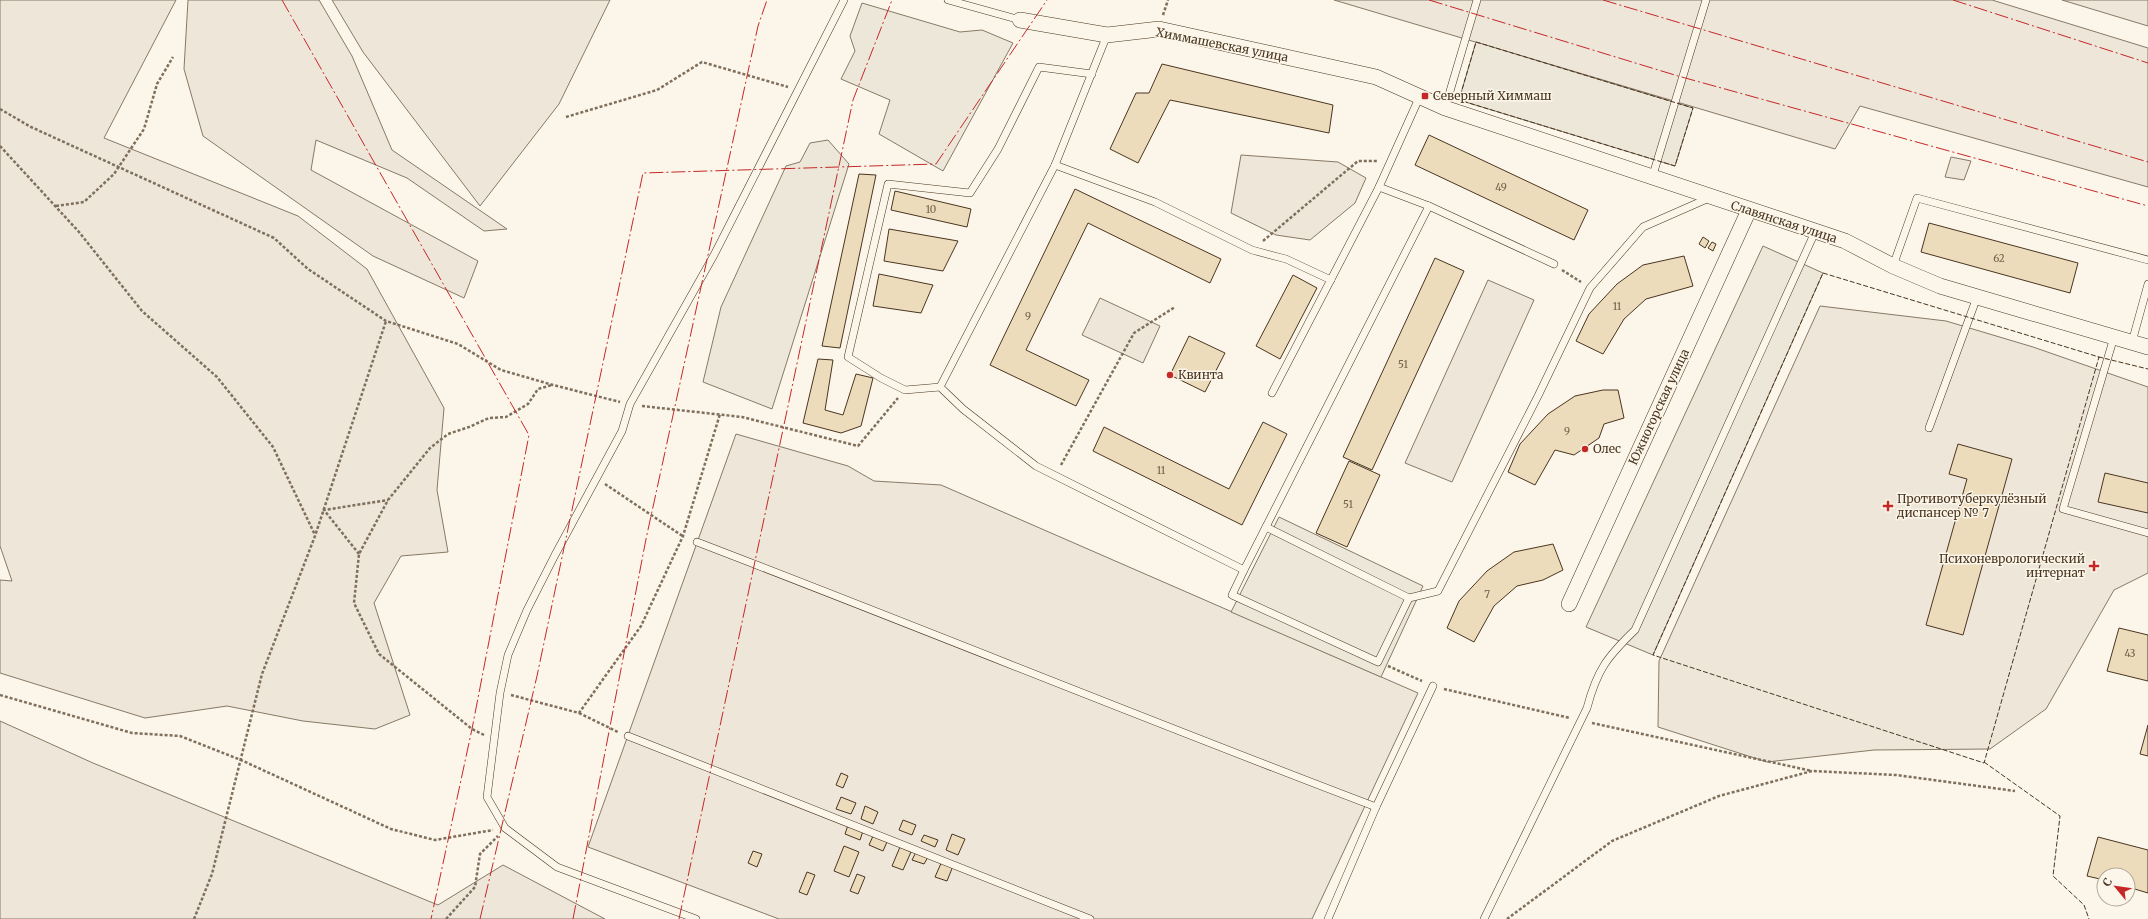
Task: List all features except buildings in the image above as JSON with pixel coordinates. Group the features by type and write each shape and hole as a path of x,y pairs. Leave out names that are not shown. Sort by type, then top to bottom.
{"street":[{"name":"Химмашевская улица","path":"1020,20 1108,35 1159,29 1376,77 1420,96"},
{"name":"Славянская улица","path":"1420,96 1445,108 1709,198 1844,241 1893,266 1940,286 2148,347"},
{"name":"Южногорская улица","path":"1569,604 1749,210"}],"lane":[{"path":"696,919 557,868 505,828 487,797 500,692 508,655 527,610 622,431 630,404 714,256 844,0"},
{"path":"948,0 1020,20"},
{"path":"1445,108 1477,0"},
{"path":"1652,178 1706,0"},
{"path":"940,387 1055,165 1108,35"},
{"path":"1092,74 1039,67 998,149 970,193 888,184 848,357 881,378 905,390 940,387 963,409 1036,466 1244,570"},
{"path":"1272,393 1379,187 1420,96"},
{"path":"1055,165 1155,202 1252,250 1286,258 1331,280"},
{"path":"1379,187 1429,206 1554,264"},
{"path":"1266,527 1409,598 1438,591 1538,396 1590,288 1643,227 1709,198"},
{"path":"1893,266 1917,198 2148,260"},
{"path":"1409,598 1378,662 1232,595 1429,206"},
{"path":"1484,919 1582,720 1594,682 1612,652 1635,630 1815,232"},
{"path":"2132,342 2148,284"},
{"path":"1929,428 1977,296"},
{"path":"2114,337 2063,509 2148,532"},
{"path":"697,542 917,626 1226,750 1376,807"},
{"path":"1328,919 1376,807 1433,686"},
{"path":"628,736 1090,919"}],"path":[{"path":"56,206 84,202 114,174 144,129 157,84 173,57"},
{"path":"566,117 657,90 702,62 798,90"},
{"path":"0,109 31,127 274,238 308,269 386,321 458,344 501,370 553,385 630,404 742,417 858,446 905,390"},
{"path":"0,146 79,232 142,311 217,377 273,447 315,536"},
{"path":"1252,250 1358,161 1390,162"},
{"path":"1554,264 1590,288"},
{"path":"1056,476 1134,333 1175,307"},
{"path":"194,919 212,874 262,674 315,536 386,321"},
{"path":"495,741 472,729 379,654 354,603 360,554 388,500 430,448 448,434 489,418 506,417 528,404 538,389 553,385"},
{"path":"579,713 641,626 683,536 720,414"},
{"path":"596,478 683,536 697,542"},
{"path":"324,510 388,500"},
{"path":"324,510 360,554"},
{"path":"1378,662 1433,686 1812,771 1896,775 2015,791"},
{"path":"500,692 579,713 628,736"},
{"path":"0,695 132,733 180,736 241,760 391,829 435,840 505,828"},
{"path":"1508,919 1612,841 1719,796 1812,771"},
{"path":"446,919 475,887 480,854 505,828"}],"shaded area":[{"path":"0,0 176,0 104,138 298,216 367,269 444,408 437,490 448,552 401,556 374,603 410,715 375,729 303,721 227,706 145,718 0,673 0,580 12,581 0,546"},
{"path":"188,0 319,0 352,56 392,150 507,229 484,231 407,178 316,140 311,170 478,261 464,298 373,256 203,136 184,69"},
{"path":"332,0 610,0 559,104 480,206 363,52"},
{"path":"1334,0 1992,0 2148,48 2148,187 1860,106 1835,149"},
{"path":"2062,0 2148,0 2148,26"},
{"path":"862,3 960,32 982,30 1013,43 943,171 879,134 890,100 841,79 855,51 850,36"},
{"path":"1476,42 1693,108 1675,166 1459,100"},
{"path":"828,140 849,164 772,409 703,382 721,307 786,166 800,162 810,143"},
{"path":"1241,155 1338,162 1366,178 1355,203 1310,240 1276,235 1231,213"},
{"path":"1951,157 1971,161 1964,180 1945,177"},
{"path":"1763,246 1823,273 1653,655 1586,627"},
{"path":"1488,280 1534,300 1452,482 1405,463"},
{"path":"1100,298 1160,326 1143,363 1082,335"},
{"name":"Противотуберкулёзный диспансер № 7","path":"1820,306 1946,321 2033,347 2148,387 2148,573 2114,590 2046,709 1990,749 1874,750 1767,762 1658,727 1659,661"},
{"path":"736,434 848,466 874,481 941,485 1418,693 1312,919 779,919 588,847"},
{"path":"1279,517 1423,586 1381,677 1231,612"},
{"path":"0,721 93,763 438,905 503,865 605,919 0,919"}],"fence":[{"path":"1476,42 1693,108 1675,166 1459,100 1476,42"},
{"path":"1823,273 2099,357 1984,763 1653,655 1823,273"},
{"path":"2099,358 2148,369"},
{"path":"1984,762 2060,816 2053,876 2084,905 2089,919"}],"power":[{"path":"282,0 529,435 472,729 431,919"},
{"path":"573,919 646,539 758,26 767,0"},
{"path":"679,919 853,100 892,0"},
{"path":"480,919 537,676 643,173 936,164 1047,0"},
{"path":"1429,0 1678,76 2148,206"},
{"path":"1603,0 2148,162"},
{"path":"1953,0 2148,63"}],"place":[{"name":"Северный Химмаш","path":"1425,96"},
{"name":"Квинта","path":"1170,375"},
{"name":"Олес","path":"1585,449"},
{"name":"Противотуберкулёзный диспансер № 7","path":"1888,506"},
{"name":"Психоневрологический интернат","path":"2094,566"}]}
